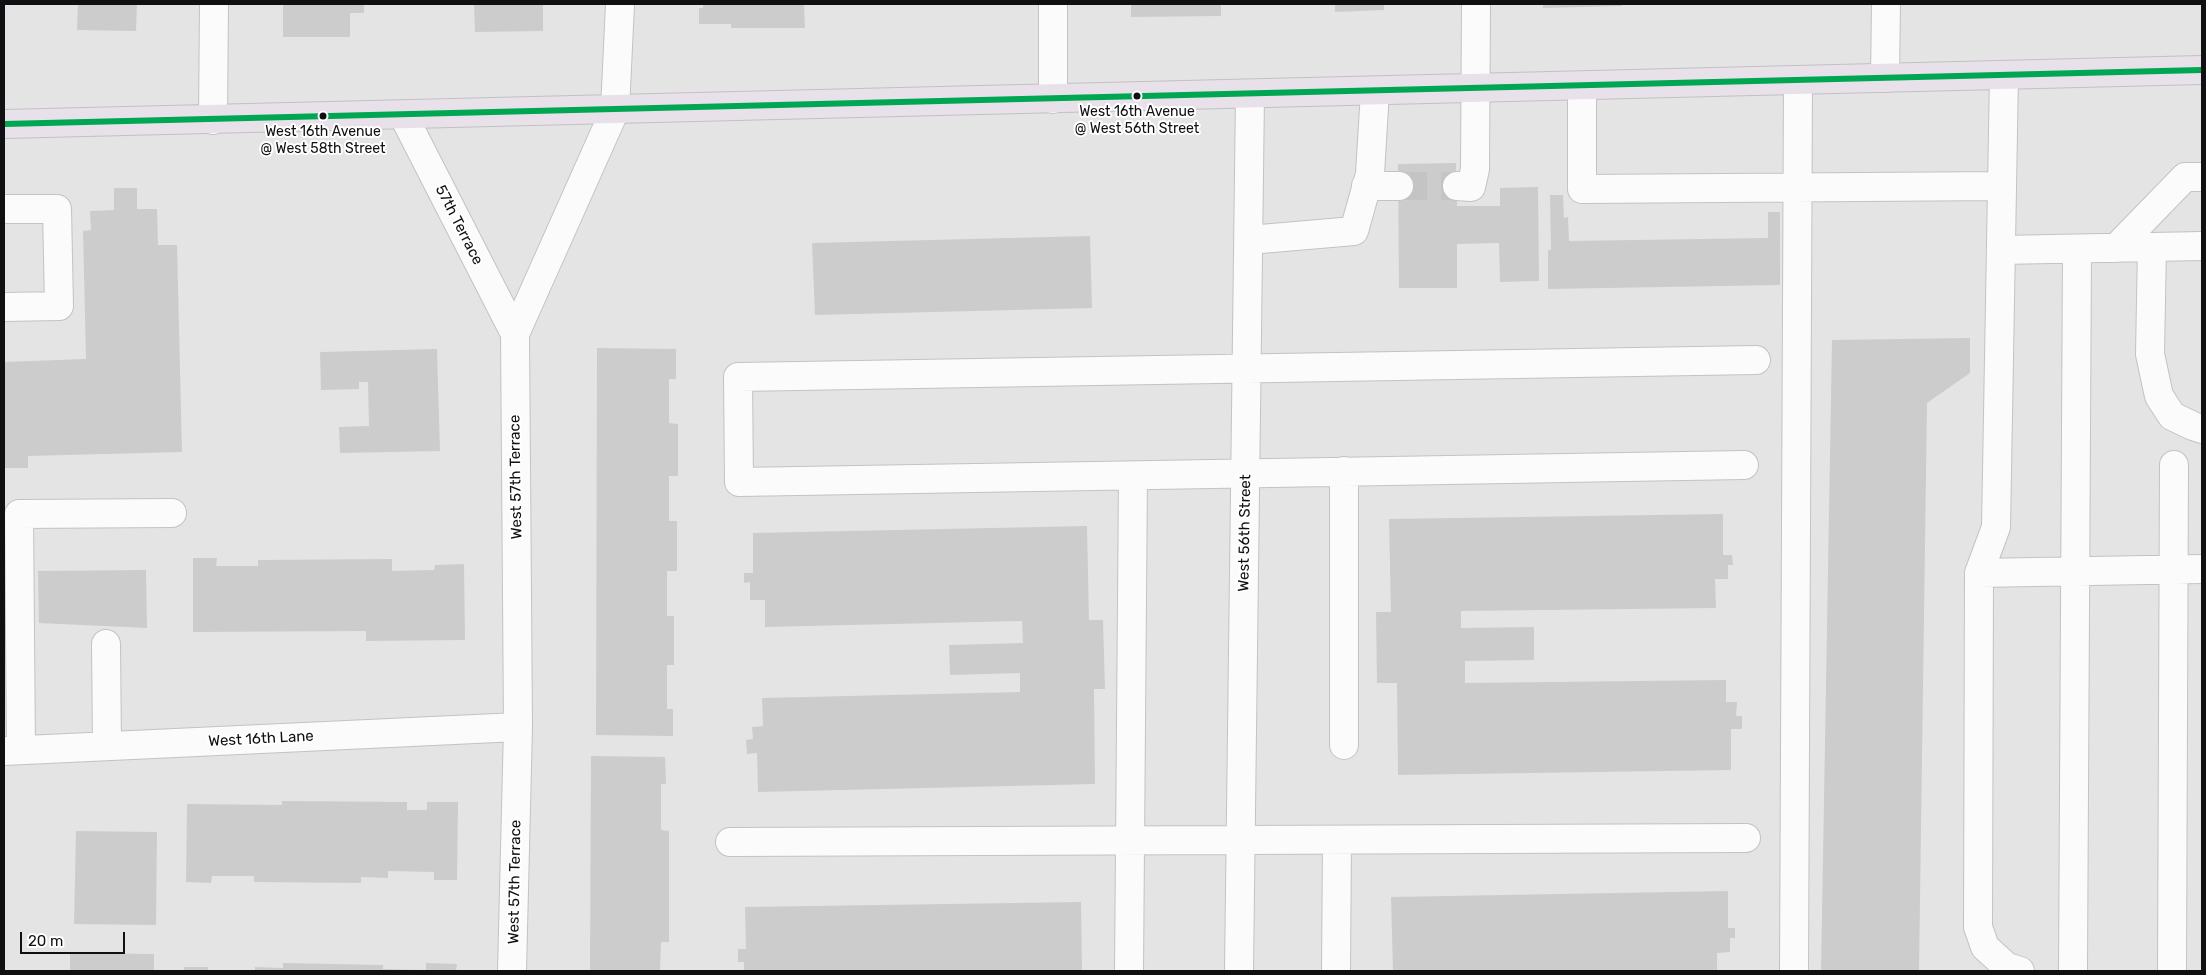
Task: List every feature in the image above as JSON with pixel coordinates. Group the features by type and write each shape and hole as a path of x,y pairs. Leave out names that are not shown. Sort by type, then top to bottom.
{"main road":[{"path":"4,124 2202,70"}],"street":[{"path":"213,120 214,4"},
{"name":"West 57th Terrace","path":"512,971 518,727 514,334 615,110 620,4"},
{"path":"1053,4 1053,99"},
{"path":"1457,186 1471,187 1475,169 1476,4"},
{"path":"1885,78 1886,4"},
{"path":"2004,75 1996,527 1979,573 1978,927 1985,948 2007,967 2020,971"},
{"path":"1794,971 1798,81"},
{"path":"1582,86 1582,189 2002,186"},
{"path":"1249,240 1354,231 1370,174 1375,91"},
{"name":"West 56th Street","path":"1240,971 1250,94"},
{"name":"57th Terrace","path":"403,115 514,334"},
{"path":"2116,248 2185,177 2202,176"},
{"path":"1366,186 1399,186"},
{"path":"4,210 57,209 59,306 4,306"},
{"path":"2001,250 2202,246"},
{"path":"2152,247 2150,354 2159,396 2172,416 2202,428"},
{"path":"2073,971 2077,249"},
{"path":"1744,465 739,482 738,377 1756,360"},
{"path":"2172,971 2174,466"},
{"path":"1344,471 1344,745"},
{"path":"1130,971 1133,476"},
{"path":"12,750 11,514 172,513"},
{"path":"1979,573 2202,568"},
{"path":"106,644 107,746"},
{"name":"West 16th Lane","path":"12,750 518,727"},
{"path":"730,842 1746,838"},
{"path":"1336,971 1337,841"}],"building":[{"path":"78,4 137,4 136,31 77,30"},
{"path":"283,4 364,4 364,13 350,13 350,37 283,37"},
{"path":"474,4 543,4 543,31 475,32"},
{"path":"703,4 804,4 805,28 731,28 731,24 699,24 699,8 703,8"},
{"path":"1131,4 1221,4 1221,16 1131,17"},
{"path":"1335,4 1384,4 1384,10 1335,12"},
{"path":"1543,4 1622,4 1622,6 1543,8"},
{"path":"1456,163 1457,206 1500,206 1500,188 1538,187 1539,281 1500,282 1499,243 1457,244 1457,288 1399,288 1398,164"},
{"path":"114,188 137,188 137,209 157,209 158,245 177,245 182,452 28,456 28,468 4,468 4,362 86,359 83,231 91,230 90,211 114,210"},
{"path":"1550,195 1563,195 1564,218 1568,217 1569,241 1768,238 1768,212 1780,212 1780,285 1548,289 1548,250 1551,250"},
{"path":"1090,236 1092,308 815,315 812,243"},
{"path":"1970,338 1970,373 1927,403 1919,971 1821,971 1832,340"},
{"path":"597,348 676,349 676,379 669,379 669,423 678,424 678,476 669,476 669,521 677,521 677,571 667,571 667,616 674,616 674,665 667,665 667,709 673,709 673,736 596,735"},
{"path":"437,349 440,451 340,453 339,427 369,426 368,382 359,382 359,389 321,390 320,352"},
{"path":"1723,514 1723,555 1732,555 1733,565 1728,565 1728,579 1715,579 1716,608 1461,611 1461,628 1534,627 1534,660 1465,661 1465,683 1726,680 1726,702 1737,702 1736,716 1742,716 1742,729 1731,729 1731,770 1398,775 1397,683 1377,683 1376,612 1391,612 1389,519"},
{"path":"1087,526 1089,620 1103,620 1105,689 1094,689 1095,784 758,792 757,753 747,754 746,740 753,739 752,727 763,726 762,698 1020,692 1020,673 950,675 949,645 1023,643 1022,621 765,627 765,600 750,600 750,582 744,583 744,573 753,573 753,533"},
{"path":"193,558 217,558 216,566 258,566 258,560 392,559 392,571 434,570 435,565 464,564 465,640 366,641 366,631 193,632"},
{"path":"146,570 147,628 39,623 38,571"},
{"path":"591,756 665,757 666,784 661,784 661,830 669,831 669,942 661,942 660,971 590,971"},
{"path":"282,801 407,802 407,810 427,810 427,802 458,802 457,880 434,880 434,872 388,871 388,878 361,877 361,883 254,882 254,876 212,876 211,883 186,882 187,804 282,805"},
{"path":"76,831 157,832 156,925 74,924"},
{"path":"1728,891 1728,928 1735,928 1735,938 1730,938 1730,952 1717,953 1717,971 1393,971 1391,897"},
{"path":"1081,902 1082,971 744,971 744,962 738,962 738,949 746,949 745,907"},
{"path":"70,953 154,954 154,971 70,971"},
{"path":"283,963 383,965 383,969 425,971 255,971 255,967 283,968"},
{"path":"426,963 457,964 456,971 426,971"},
{"path":"184,967 208,967 208,971 184,971"}],"tunnel":[{"path":"1399,186 1457,186"}],"transit line":[{"path":"4,124 2202,70"}],"place":[{"name":"West 16th Avenue @ West 56th Street","path":"1137,96"},
{"name":"West 16th Avenue @ West 58th Street","path":"323,116"}]}
